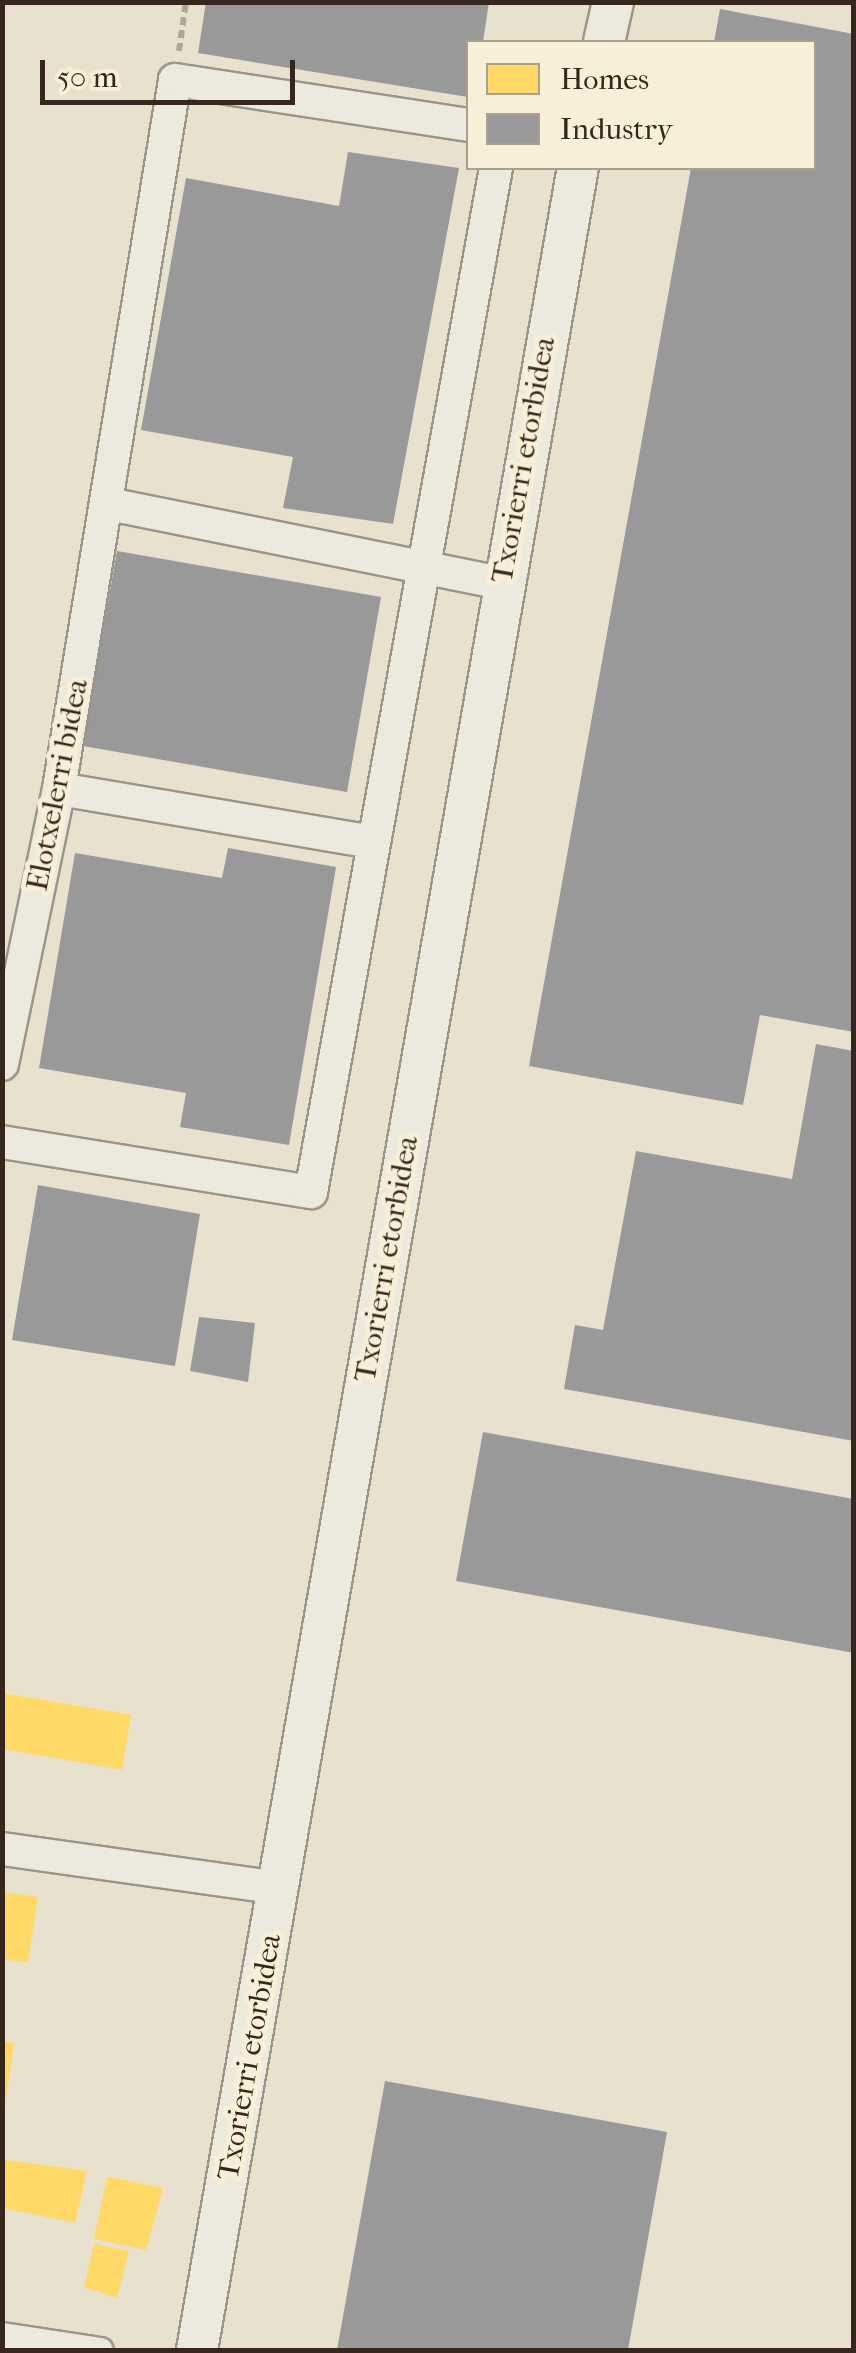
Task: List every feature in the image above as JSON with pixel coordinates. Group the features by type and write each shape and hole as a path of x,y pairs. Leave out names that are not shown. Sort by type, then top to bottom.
{"street":[{"path":"604,40 613,2"},
{"path":"175,80 466,125"},
{"name":"Elotxelerri bidea","path":"2,1064 60,789 175,80"},
{"path":"2,1142 312,1192 496,170"},
{"name":"Txorierri etorbidea","path":"197,2350 281,1888 502,582 578,170"},
{"path":"108,504 502,582"},
{"path":"60,789 374,842"},
{"path":"2,1849 281,1888"},
{"path":"2,2335 100,2350"}],"path":[{"path":"175,80 186,2"}],"building: Homes":[{"path":"2,1693 131,1715 122,1770 2,1749"},
{"path":"2,1892 38,1897 28,1963 2,1959"},
{"path":"2,2041 14,2043 5,2107 2,2106"},
{"path":"5,2160 87,2171 75,2223 2,2208"},
{"path":"107,2177 163,2188 146,2250 94,2239"},
{"path":"94,2244 129,2251 117,2298 84,2287"}],"building: Industry":[{"path":"206,2 489,2 483,40 466,40 466,97 198,53"},
{"path":"720,9 854,34 854,1032 760,1015 743,1105 529,1066 691,170 816,170 816,40 714,40"},
{"path":"348,152 459,168 393,524 283,508 293,457 141,430 186,178 339,206"},
{"path":"117,551 381,597 347,792 83,746"},
{"path":"228,848 336,867 289,1145 180,1127 186,1093 39,1068 75,853 222,878"},
{"path":"816,1044 854,1051 854,1441 564,1389 575,1325 603,1330 636,1151 792,1179"},
{"path":"38,1185 200,1214 175,1366 12,1340"},
{"path":"199,1317 255,1323 248,1382 190,1371"},
{"path":"483,1432 854,1499 854,1653 456,1581"},
{"path":"385,2081 667,2132 628,2350 337,2350"}]}
